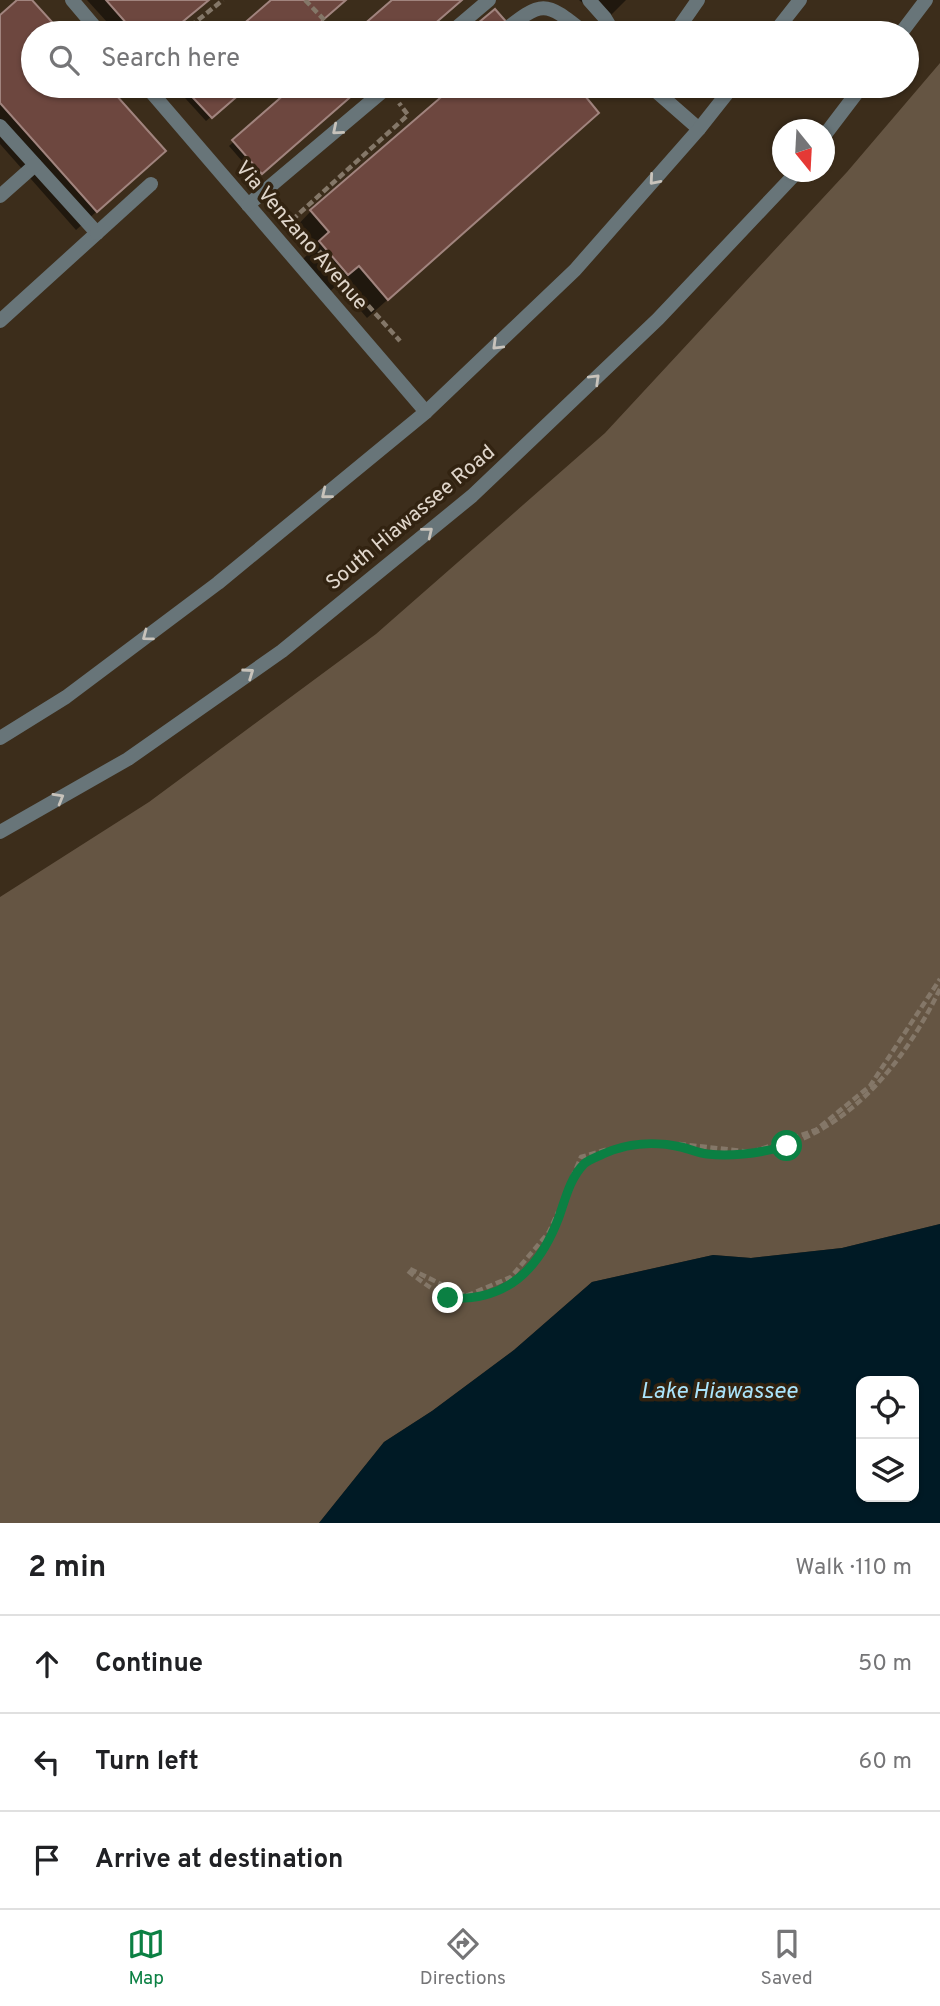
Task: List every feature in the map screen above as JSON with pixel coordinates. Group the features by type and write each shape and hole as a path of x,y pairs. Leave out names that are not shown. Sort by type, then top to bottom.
{"street":[{"path":"72,0 90,21"},
{"path":"464,21 489,0"},
{"path":"589,0 608,21"},
{"path":"683,21 698,0"},
{"path":"783,21 800,0"},
{"path":"910,21 926,0"},
{"path":"515,21 542,3 563,9 574,21"},
{"name":"Via Venzano Avenue","path":"156,98 426,412"},
{"path":"248,205 375,98"},
{"path":"664,98 699,129"},
{"path":"0,738 66,697 218,583 426,412 575,270 724,98"},
{"path":"835,122 853,98"},
{"path":"0,125 97,233"},
{"path":"0,196 35,164"},
{"name":"South Hiawassee Road","path":"0,832 128,759 282,651 472,496 658,319 788,182"},
{"path":"0,321 151,184"}],"path":[{"path":"197,21 223,0"},
{"path":"305,0 325,21"},
{"path":"292,220 408,115"},
{"path":"940,979 870,1086 816,1130 752,1152 633,1142 581,1157 549,1232 511,1277 466,1296 409,1270 448,1298 470,1300 491,1294 517,1280 536,1263 552,1236 570,1185 584,1163 626,1145 678,1146 706,1154 737,1155 761,1153 816,1134 845,1115 873,1089 897,1061 915,1036 940,989"}],"shaded area":[{"path":"940,63 940,1224 842,1248 751,1258 713,1255 592,1282 514,1350 432,1411 384,1442 319,1523 0,1523 0,897 149,802 376,634 605,433 847,172 910,98 919,98 919,88"}],"water":[{"name":"Lake Hiawassee","path":"940,1224 940,1523 319,1523 384,1442 432,1411 514,1350 592,1282 713,1255 751,1258 842,1248"}],"building":[{"path":"17,0 32,0 51,21 21,21 21,98 119,98 166,151 97,212 0,103 0,15"},
{"path":"106,0 209,0 184,21 124,21"},
{"path":"271,0 346,0 322,21 247,21"},
{"path":"392,0 462,0 438,21 368,21"},
{"path":"495,9 506,21 480,21"},
{"path":"193,98 235,98 212,118"},
{"path":"280,98 349,98 262,174 232,140"},
{"path":"440,98 587,98 599,113 388,300 359,266 348,275 319,241 329,232 310,210"}],"route":[{"path":"448,1298 470,1300 491,1294 517,1280 536,1263 552,1236 570,1185 584,1163 605,1153 626,1145 678,1146 706,1154 737,1155 761,1153 787,1146"}]}
